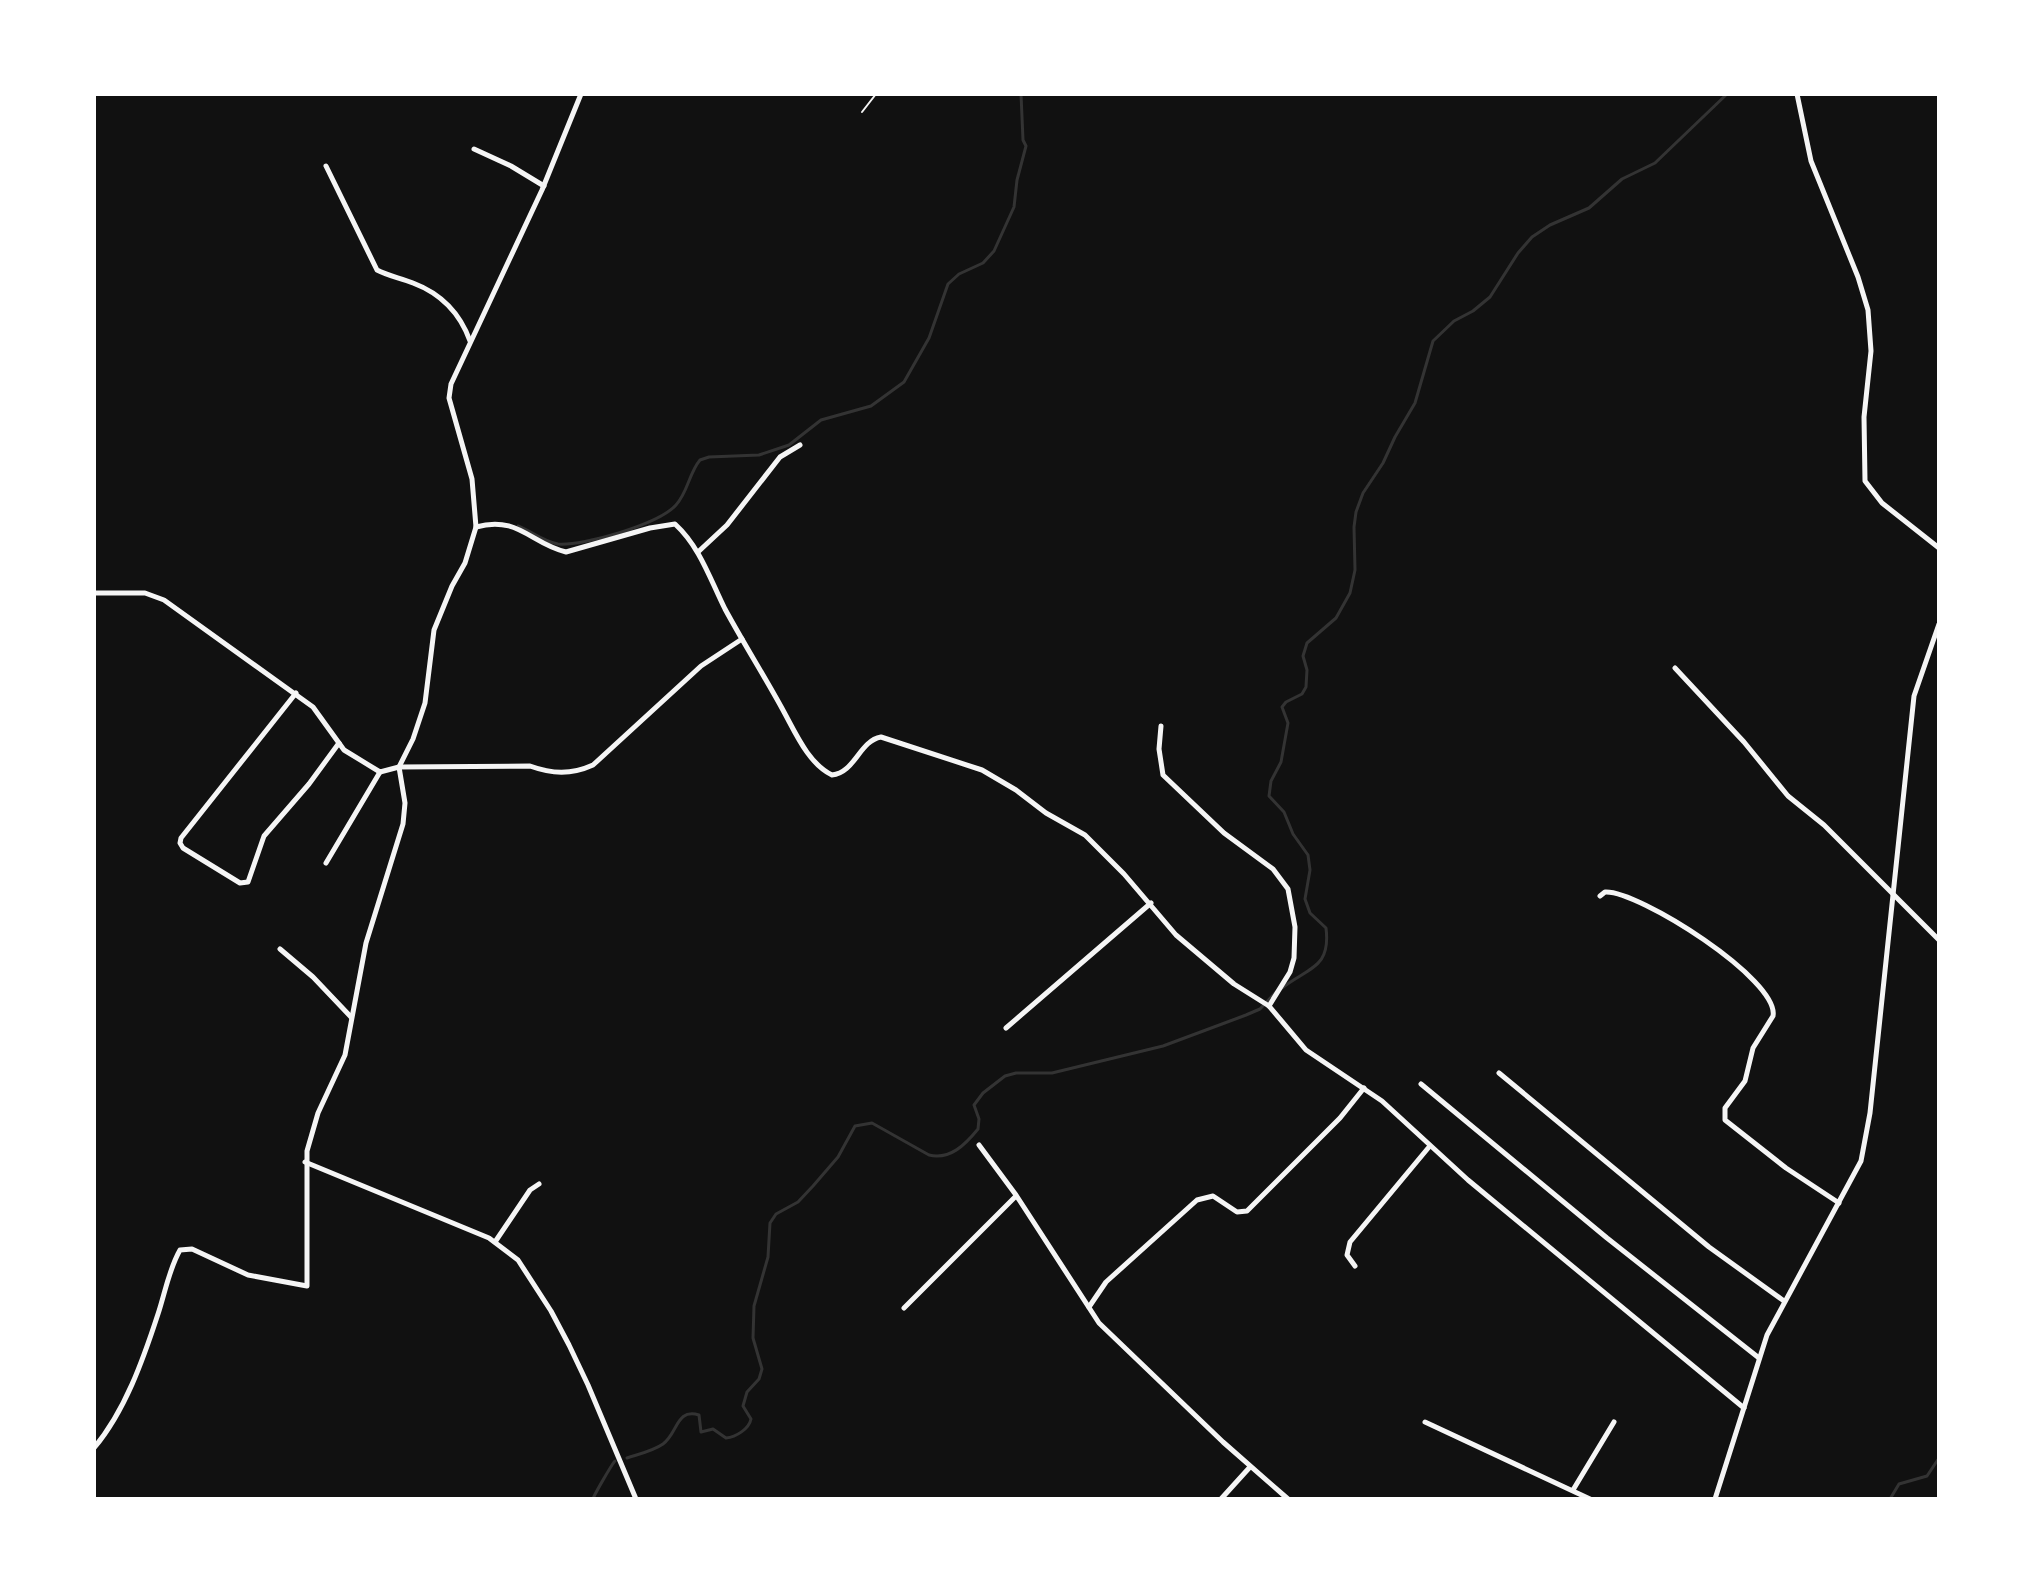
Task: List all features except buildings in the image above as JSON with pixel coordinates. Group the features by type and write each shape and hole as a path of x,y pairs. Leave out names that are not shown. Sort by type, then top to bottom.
{"street":[{"path":"94,1448 121,1408 158,1317 180,1250 192,1249 248,1275 307,1286 305,1162 318,1113 345,1055 366,943 403,824 405,803 399,767 413,739 425,703 434,630 465,563 476,527 472,479 449,398 455,372 544,186 581,94"},
{"path":"1797,94 1811,161 1858,277 1868,310 1871,351 1864,417 1865,481 1882,503 1939,548"},
{"path":"474,149 544,186"},
{"path":"326,166 377,270 414,283 444,300 459,316 470,342"},
{"path":"698,552 727,525 780,457 800,445"},
{"path":"476,527 487,524 521,529 556,550 566,552 675,524 688,535 698,552 742,639 804,748 829,774 844,772 876,737 889,739 997,777 1046,813 1085,835 1151,903 1176,935 1208,964 1269,1006 1306,1050 1382,1101 1429,1147 1744,1408"},
{"path":"94,593 145,593 164,600 296,693 313,707 339,743 380,772 399,767 530,766 550,773 585,768 593,765 701,666 742,639"},
{"path":"1715,1499 1759,1358 1784,1301 1861,1161 1866,1141 1914,696 1939,624"},
{"path":"1675,668 1744,742 1788,796 1824,825 1939,940"},
{"path":"296,693 181,838 183,848 240,883 248,882 264,836 339,743"},
{"path":"1161,726 1159,749 1163,775 1224,833 1273,869 1288,889 1295,927 1294,958 1290,972 1269,1006"},
{"path":"326,863 380,772"},
{"path":"1600,896 1605,892 1618,892 1639,900 1713,946 1768,995 1773,1016 1753,1048 1745,1081 1725,1108 1725,1120 1786,1168 1839,1203"},
{"path":"1006,1028 1151,903"},
{"path":"280,949 313,977 351,1018"},
{"path":"1499,1073 1709,1247 1784,1301"},
{"path":"1421,1084 1607,1238 1759,1358"},
{"path":"1089,1308 1106,1282 1197,1200 1213,1196 1237,1212 1248,1210 1329,1130 1364,1088"},
{"path":"979,1145 1016,1195 1099,1323 1250,1467 1288,1499"},
{"path":"1355,1266 1347,1255 1350,1242 1429,1147"},
{"path":"305,1162 495,1242 518,1260 551,1311 588,1385 636,1499"},
{"path":"495,1242 530,1190 539,1184"},
{"path":"904,1308 1016,1195"},
{"path":"1425,1422 1590,1499"},
{"path":"1573,1490 1614,1422"},
{"path":"1221,1499 1250,1467"}],"path":[{"path":"862,112 876,94"}],"waterway":[{"path":"518,526 558,544 585,541 638,526 676,505 700,460 759,455 789,445 821,420 871,406 904,382 929,338 948,284 959,274 983,263 994,251 1014,207 1026,146 1023,140 1021,94"},
{"path":"1282,988 1316,965 1327,941 1326,928 1310,913 1305,899 1310,870 1308,855 1293,834 1284,812 1269,796 1271,781 1281,762 1288,723 1282,707 1302,694 1306,687 1307,670 1303,656 1307,643 1336,618 1350,593 1355,570 1356,512 1363,493 1415,403 1433,341 1454,321 1490,297 1532,237 1550,225 1589,208 1622,179 1655,163 1727,94"},
{"path":"627,1458 663,1444 686,1415 699,1415 701,1432 713,1429 726,1438 748,1426 751,1419 743,1406 747,1392 759,1379 762,1369 753,1338 754,1306 768,1257 770,1223 776,1214 798,1202 813,1186 838,1157 855,1126 872,1123 929,1155 944,1155 962,1146 978,1129 979,1119 974,1105 983,1093 1005,1076 1052,1073 1163,1046 1260,1009 1276,992"},
{"path":"1890,1499 1899,1484 1927,1476 1939,1458"},
{"path":"593,1499 615,1461"}]}
